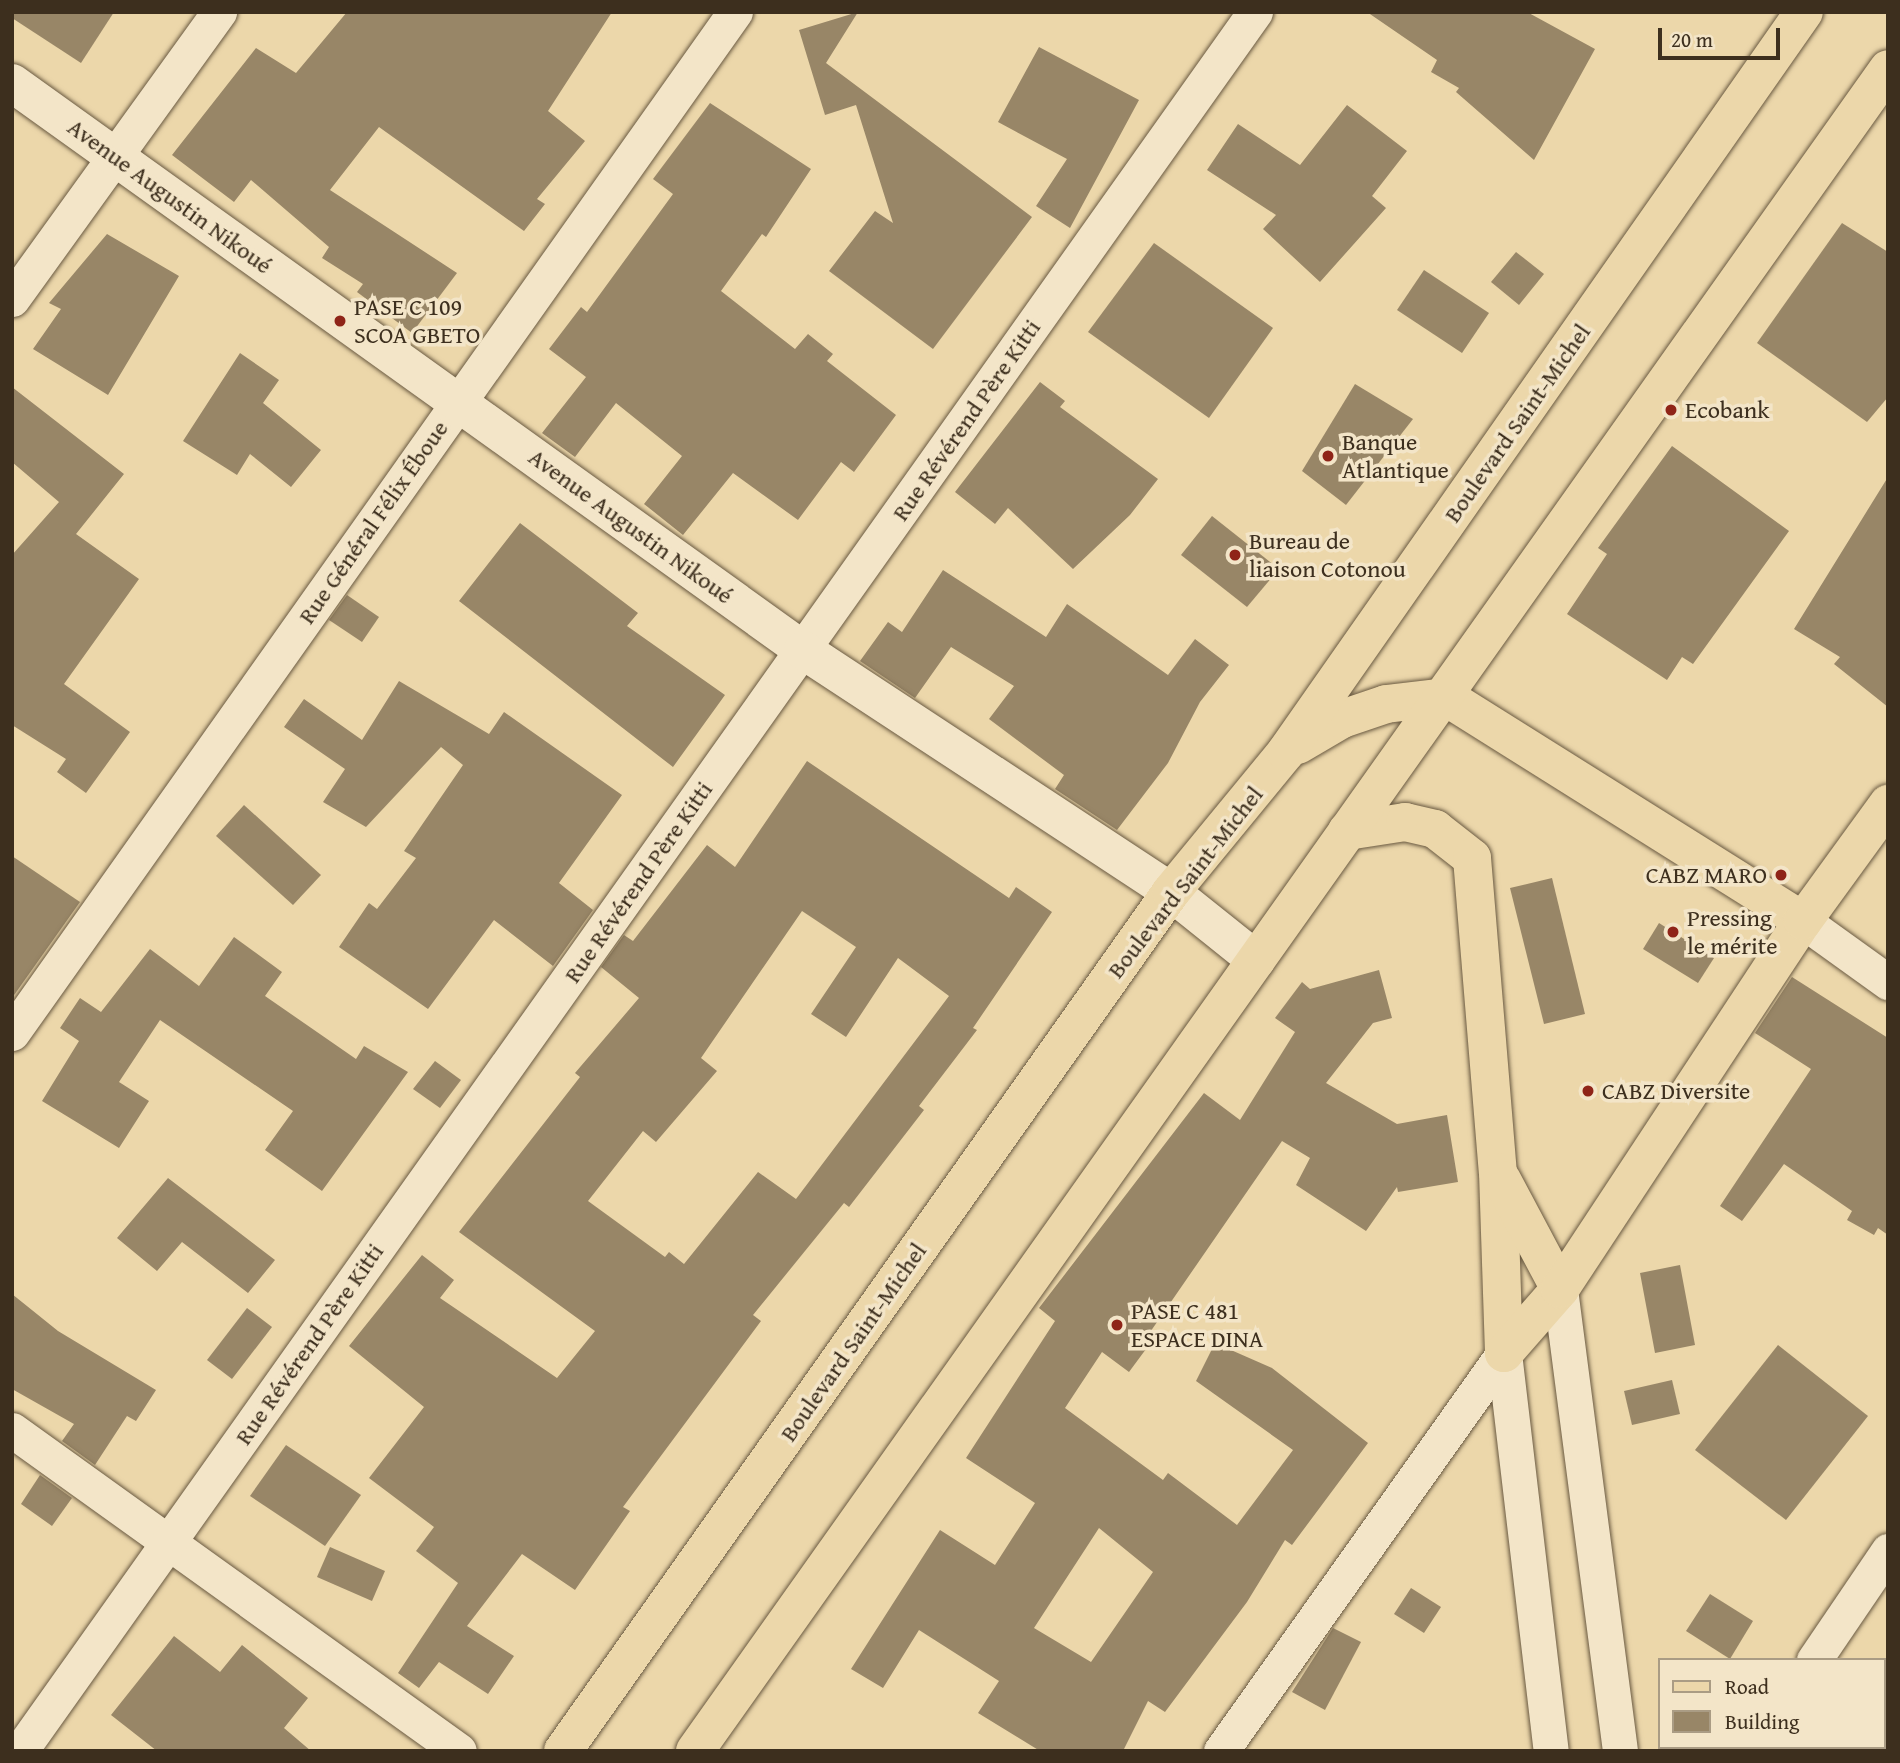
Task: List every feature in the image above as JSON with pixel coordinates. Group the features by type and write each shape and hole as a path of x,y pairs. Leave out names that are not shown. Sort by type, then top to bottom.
{"main road":[{"name":"Boulevard Saint-Michel","path":"563,1751 1171,892 1286,752 1804,12"},
{"path":"695,1751 1347,831 1446,697 1888,69"},
{"path":"1286,752 1342,719 1386,704 1446,697 1803,921"},
{"path":"1504,1353 1560,1289 1803,921 1888,804"},
{"path":"1347,831 1405,822 1435,829 1472,858 1498,1172 1504,1353"},
{"path":"1498,1172 1560,1289"}],"street":[{"path":"12,299 219,12"},
{"name":"Rue Général Félix Éboue","path":"12,1033 735,12"},
{"name":"Rue Révérend Père Kitti","path":"20,1751 1255,12"},
{"name":"Avenue Augustin Nikoué","path":"12,83 803,650 1171,892 1256,960"},
{"path":"1803,921 1888,982"},
{"path":"1560,1289 1620,1751"},
{"path":"1221,1751 1504,1353"},
{"path":"1504,1353 1551,1751"},
{"path":"12,1430 459,1751"},
{"path":"1815,1658 1888,1551"}],"building":[{"path":"12,12 114,12 81,63 12,18"},
{"path":"347,12 612,12 548,111 585,141 537,199 545,204 524,231 379,127 330,190 457,273 412,333 357,292 363,284 322,258 329,247 251,180 234,202 172,155 256,48 296,73"},
{"path":"858,12 826,63 1032,217 933,349 829,271 875,211 893,223 856,105 825,115 799,30"},
{"path":"1367,12 1527,12 1595,49 1534,160 1456,92 1459,88 1431,72 1437,60"},
{"path":"1039,47 1139,100 1070,228 1036,206 1067,159 998,122"},
{"path":"710,103 811,169 766,237 762,234 721,291 795,349 808,334 833,354 827,361 896,415 854,472 841,462 798,520 733,473 683,535 644,504 682,456 616,403 575,457 542,433 586,377 549,349 581,307 587,312 673,194 653,179"},
{"path":"1347,105 1407,151 1372,196 1386,208 1320,282 1263,229 1276,215 1207,170 1238,124 1300,165"},
{"path":"1842,223 1888,252 1888,397 1867,422 1757,343"},
{"path":"107,234 179,276 108,395 33,349 61,309 49,303"},
{"path":"1154,243 1273,328 1209,418 1088,332"},
{"path":"1516,252 1544,274 1519,305 1491,282"},
{"path":"1424,270 1489,313 1462,353 1397,310"},
{"path":"240,353 279,380 263,403 321,450 291,487 250,454 237,475 183,441"},
{"path":"1040,382 1065,401 1060,407 1158,479 1130,515 1073,569 1008,508 995,524 955,492"},
{"path":"1355,384 1413,419 1346,505 1302,471"},
{"path":"12,387 124,474 76,534 139,579 64,684 130,732 86,793 57,772 66,759 12,725 12,555 59,502 12,462"},
{"path":"1672,446 1789,531 1693,664 1682,657 1667,680 1567,614 1607,554 1598,548"},
{"path":"1888,477 1888,707 1834,664 1840,657 1794,629"},
{"path":"1212,516 1279,569 1247,607 1181,555"},
{"path":"520,523 638,613 627,626 725,695 673,767 459,601"},
{"path":"943,570 1046,637 1067,604 1168,675 1195,639 1229,665 1200,702 1168,763 1117,830 1055,789 1064,775 989,719 1014,686 951,647 915,698 860,661 888,622 902,632"},
{"path":"347,595 379,617 362,642 329,620"},
{"path":"399,681 489,734 504,712 622,795 559,883 593,910 553,966 494,920 428,1009 339,947 369,903 377,909 416,858 404,851 463,765 441,747 366,827 323,802 345,769 284,727 304,699 362,740"},
{"path":"807,761 1009,898 1016,887 1052,912 973,1028 977,1030 919,1106 924,1110 849,1207 844,1203 753,1315 761,1321 623,1507 630,1511 575,1590 522,1554 467,1626 514,1656 488,1694 439,1662 419,1688 398,1673 458,1583 416,1551 434,1527 369,1478 424,1407 349,1346 422,1255 454,1280 440,1298 557,1378 595,1331 459,1232 580,1077 575,1073 639,998 601,967 624,935 633,941 707,845 735,867","holes":["802,911 856,947 811,1014 846,1037 898,958 949,996 796,1199 758,1172 684,1264 669,1252 665,1257 588,1201 643,1131 656,1142 717,1071 701,1058"]},
{"path":"244,805 321,875 293,905 216,836"},
{"path":"12,856 80,902 12,998"},
{"path":"1552,878 1585,1014 1544,1024 1510,888"},
{"path":"1659,923 1714,958 1698,983 1643,949"},
{"path":"234,937 282,972 265,996 356,1059 364,1046 408,1072 322,1191 265,1150 293,1111 160,1020 119,1082 149,1101 119,1148 42,1101 79,1041 60,1028 80,998 101,1012 150,949 199,986"},
{"path":"1379,970 1392,1018 1373,1023 1326,1083 1397,1124 1447,1115 1458,1182 1398,1192 1397,1187 1366,1231 1296,1185 1310,1158 1282,1141 1144,1341 1149,1345 1129,1372 1102,1352 1065,1408 1163,1480 1168,1473 1237,1525 1293,1450 1196,1381 1215,1343 1272,1368 1368,1443 1292,1545 1285,1540 1247,1602 1165,1712 1148,1701 1123,1751 1040,1751 978,1713 999,1681 919,1630 883,1688 851,1669 940,1530 995,1565 1035,1503 966,1458 1055,1321 1039,1308 1204,1093 1240,1120 1295,1032 1275,1018 1302,982 1310,989","holes":["1099,1528 1153,1572 1091,1662 1034,1628"]},
{"path":"1792,977 1888,1038 1888,1235 1878,1228 1874,1235 1847,1220 1852,1211 1784,1164 1742,1221 1720,1206 1811,1069 1755,1033"},
{"path":"435,1061 461,1080 440,1108 413,1089"},
{"path":"168,1178 275,1260 248,1293 182,1242 157,1271 117,1238"},
{"path":"1680,1265 1695,1345 1655,1353 1640,1273"},
{"path":"12,1294 58,1331 156,1390 136,1421 127,1416 95,1465 62,1441 74,1424 12,1389"},
{"path":"247,1308 272,1327 232,1379 207,1360"},
{"path":"1778,1345 1868,1416 1786,1520 1695,1450"},
{"path":"1672,1380 1680,1414 1632,1425 1624,1391"},
{"path":"286,1445 361,1495 325,1546 250,1496"},
{"path":"40,1475 72,1498 52,1526 21,1504"},
{"path":"330,1547 385,1571 372,1601 317,1577"},
{"path":"1411,1588 1441,1607 1424,1633 1394,1614"},
{"path":"1710,1594 1753,1621 1731,1658 1686,1631"},
{"path":"1333,1628 1361,1642 1325,1710 1292,1692"},
{"path":"174,1636 220,1672 242,1645 308,1698 284,1728 311,1751 157,1751 111,1715"}],"place":[{"name":"PASE C 109 SCOA GBETO","path":"340,321"},
{"name":"Ecobank","path":"1671,410"},
{"name":"Banque Atlantique","path":"1328,456"},
{"name":"Bureau de liaison Cotonou","path":"1235,555"},
{"name":"CABZ MARO","path":"1781,875"},
{"name":"Pressing le mérite","path":"1673,932"},
{"name":"CABZ Diversite","path":"1588,1091"},
{"name":"PASE C 481 ESPACE DINA","path":"1117,1325"}]}
